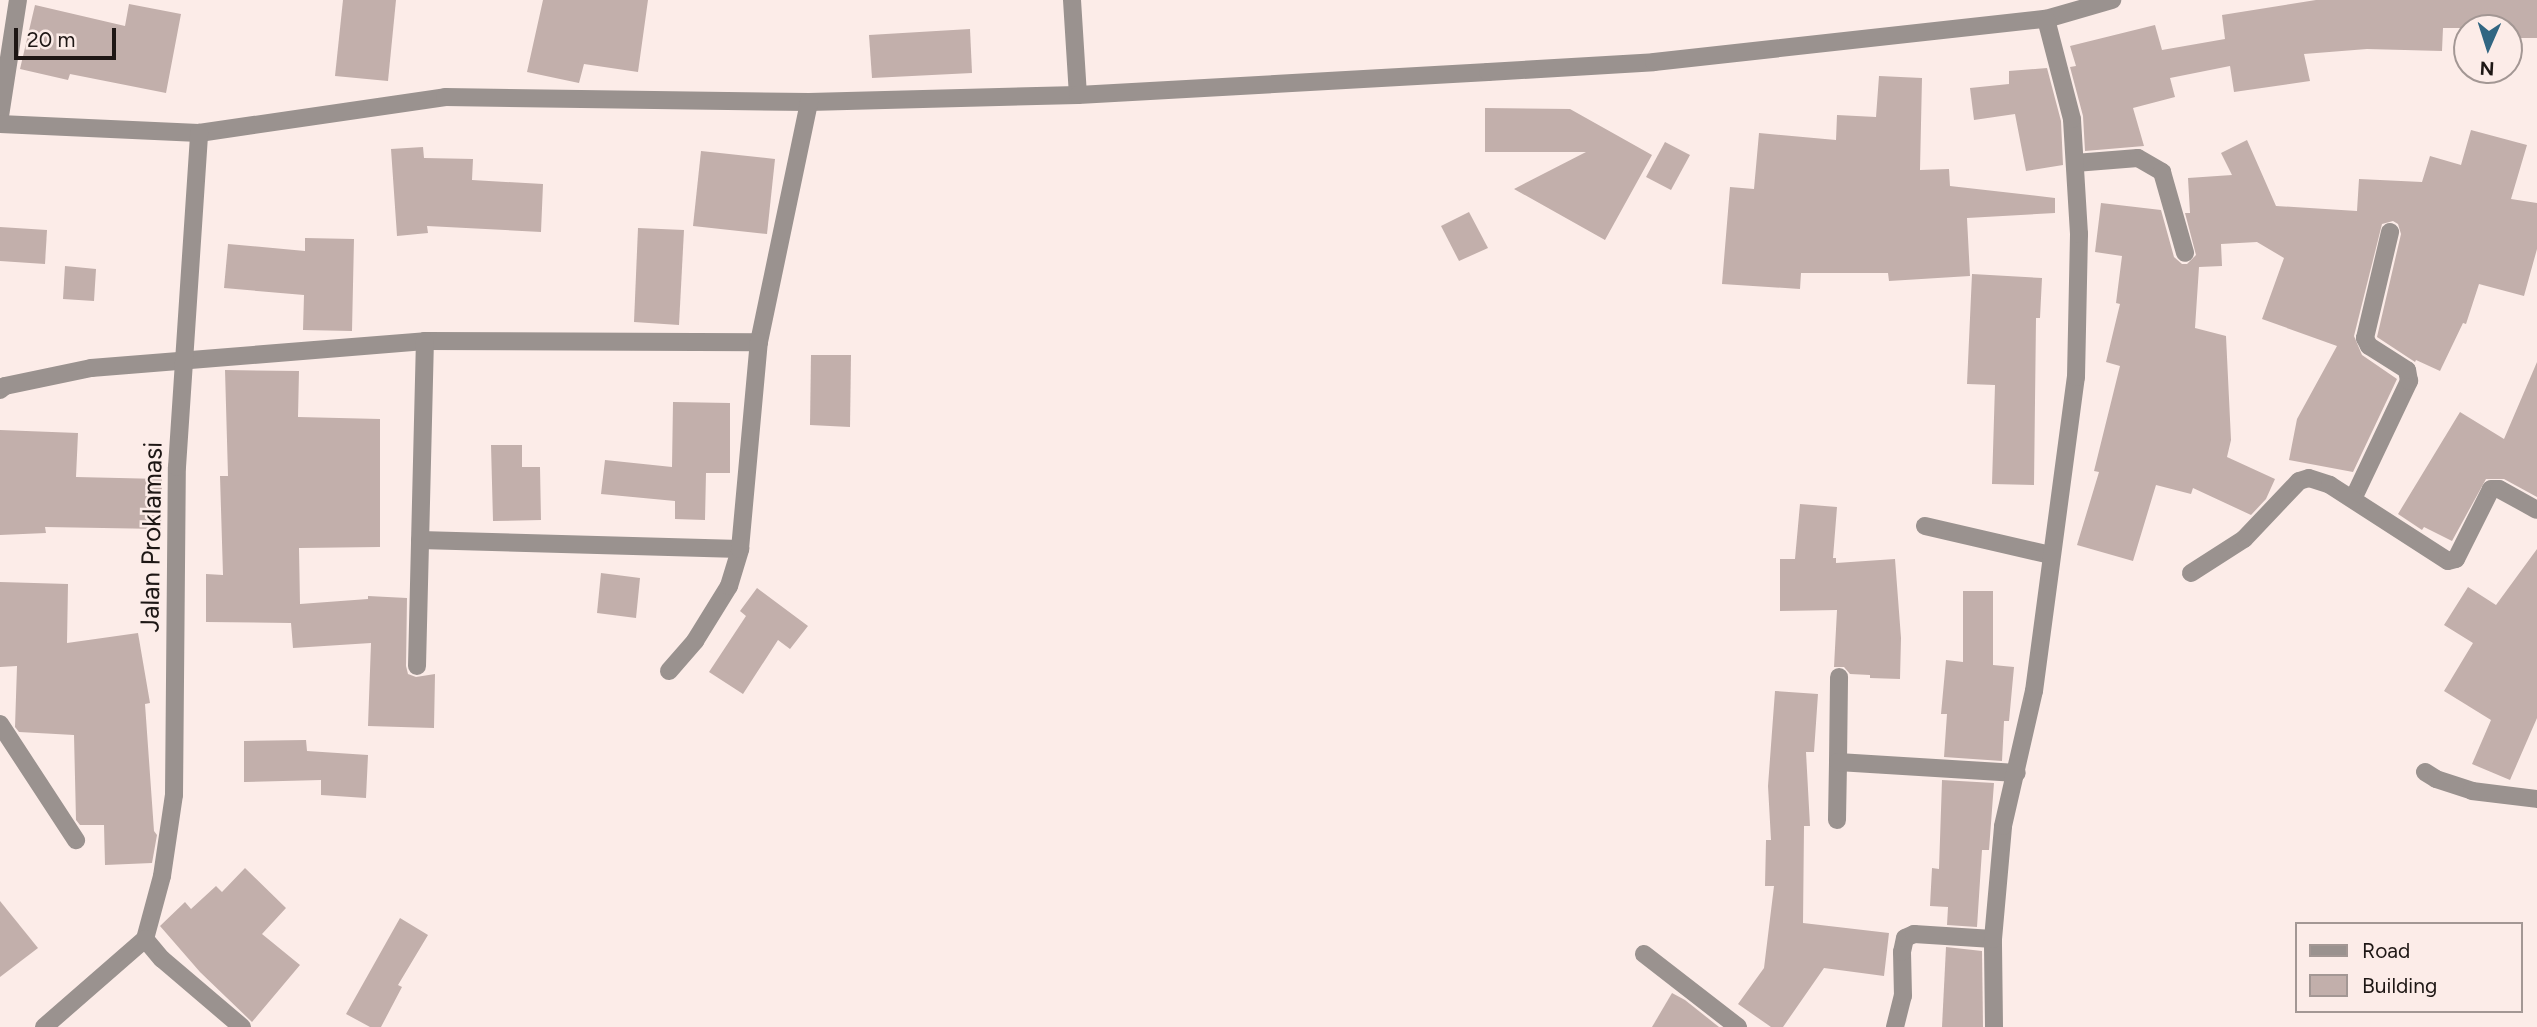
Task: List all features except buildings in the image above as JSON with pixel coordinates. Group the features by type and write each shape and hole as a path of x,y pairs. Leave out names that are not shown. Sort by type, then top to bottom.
{"street":[{"path":"0,116 18,0"},
{"path":"1072,0 1078,95"},
{"path":"0,124 199,133 446,97 809,102 1078,95 1654,62 2046,19 2112,0"},
{"path":"1994,1027 1993,939 2003,826 2034,691 2076,377 2079,234 2072,119 2046,19"},
{"path":"669,671 695,640 729,586 740,549 759,342 809,102"},
{"name":"Jalan Proklamasi","path":"145,939 162,876 174,795 177,467 199,133"},
{"path":"2075,163 2138,158 2154,165 2162,172 2185,253"},
{"path":"2353,499 2409,381 2407,370 2370,346 2365,338 2390,232"},
{"path":"2,386 91,369 425,341 759,342"},
{"path":"417,666 425,341"},
{"path":"2191,573 2244,539 2299,481 2319,480 2448,561 2456,559 2491,489 2499,489 2537,510"},
{"path":"1925,526 2051,555"},
{"path":"420,540 740,549"},
{"path":"1837,820 1839,677"},
{"path":"0,724 76,840"},
{"path":"1838,762 2017,773"},
{"path":"2425,772 2435,779 2472,791 2537,799"},
{"path":"1895,1027 1903,996 1902,952 1905,938 1914,933 1993,939"},
{"path":"44,1027 145,939 162,959 242,1027"},
{"path":"1644,954 1738,1027"}]}
